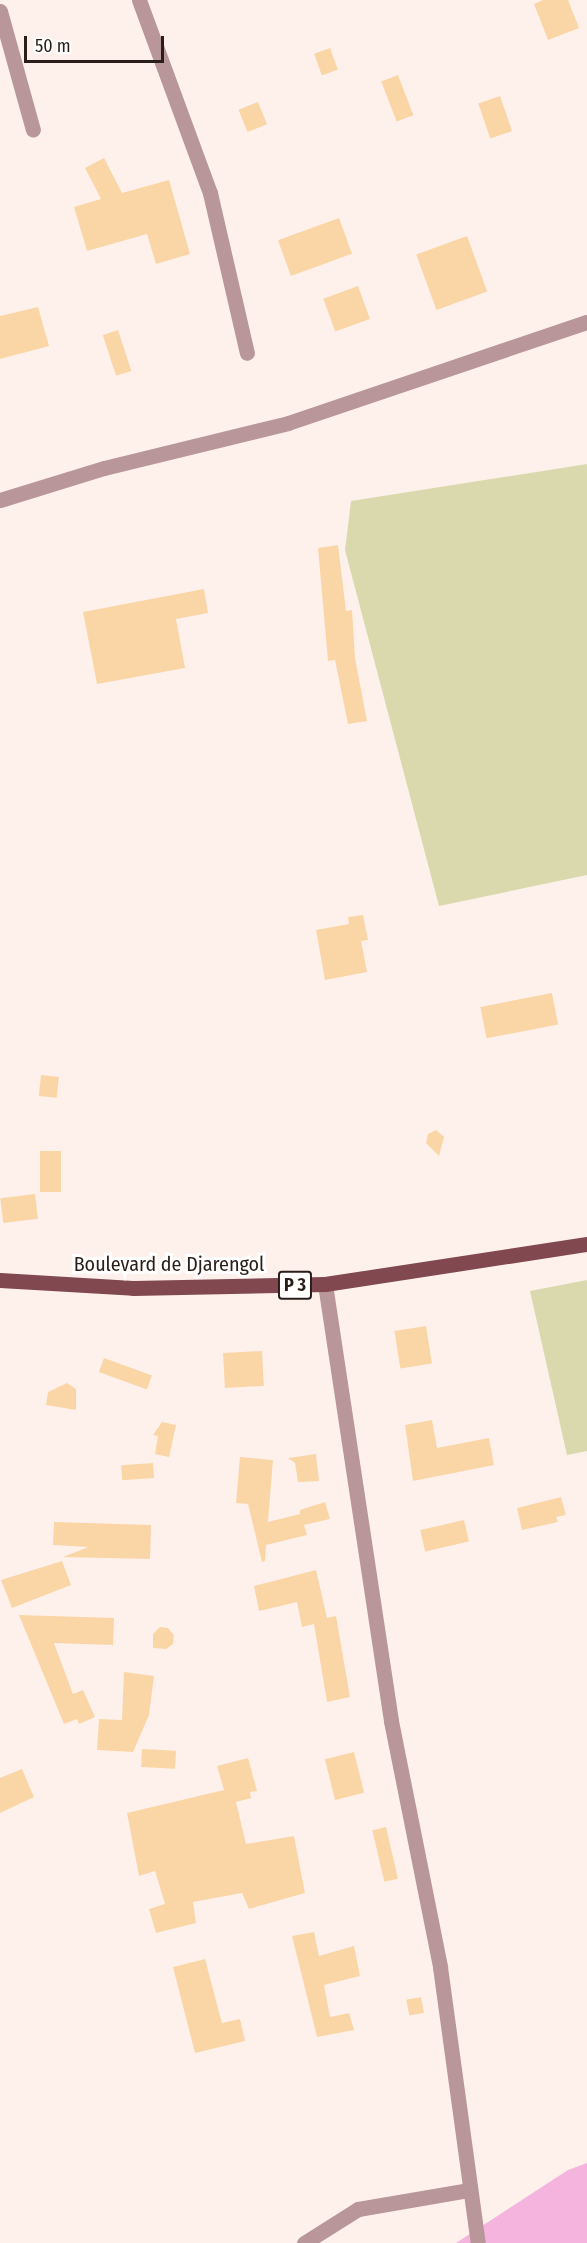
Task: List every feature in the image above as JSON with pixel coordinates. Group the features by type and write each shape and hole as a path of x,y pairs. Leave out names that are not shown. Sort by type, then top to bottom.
{"main road":[{"name":"Boulevard de Djarengol","path":"0,1280 133,1288 325,1284 587,1244"}],"street":[{"path":"139,0 210,193 247,353"},
{"path":"0,12 33,130"},
{"path":"0,500 104,468 288,423 587,322"},
{"path":"325,1284 391,1721 440,1968 478,2243"},
{"path":"304,2243 358,2209 469,2190"}],"green space":[{"path":"587,464 587,875 439,906 345,550 351,501"},
{"path":"587,1280 587,1451 567,1455 530,1291"}],"shaded area":[{"path":"587,2163 587,2243 456,2243 568,2170"}],"building":[{"path":"543,0 568,0 579,28 548,40 534,4"},
{"path":"330,48 338,70 322,75 314,54"},
{"path":"398,75 413,115 397,122 381,81"},
{"path":"500,96 512,131 490,138 478,103"},
{"path":"258,102 267,124 248,132 239,110"},
{"path":"104,158 122,193 169,180 190,254 156,264 147,234 87,251 74,207 101,199 85,168"},
{"path":"339,218 352,254 291,276 278,240"},
{"path":"467,236 487,291 436,310 416,254"},
{"path":"358,286 370,319 335,332 323,299"},
{"path":"38,307 49,346 0,359 0,316"},
{"path":"118,330 131,371 116,376 103,335"},
{"path":"338,545 346,611 352,610 355,658 367,721 348,724 335,660 328,661 318,548"},
{"path":"204,589 208,613 176,619 185,668 97,684 83,612"},
{"path":"363,915 368,940 361,941 367,972 325,980 316,930 349,924 348,917"},
{"path":"552,993 558,1024 486,1038 480,1007"},
{"path":"41,1075 59,1077 57,1098 39,1096"},
{"path":"436,1130 444,1137 439,1156 426,1143 428,1134"},
{"path":"40,1151 61,1151 61,1192 40,1192"},
{"path":"35,1194 38,1219 3,1223 0,1198"},
{"path":"426,1326 432,1364 400,1369 394,1331"},
{"path":"262,1351 264,1386 225,1388 223,1353"},
{"path":"104,1358 152,1375 147,1390 99,1372"},
{"path":"67,1383 76,1389 76,1410 46,1405 48,1392"},
{"path":"432,1420 437,1448 489,1438 494,1465 413,1481 405,1425"},
{"path":"162,1422 176,1425 169,1457 155,1454 158,1436 153,1435"},
{"path":"316,1454 319,1481 298,1482 295,1463 288,1458"},
{"path":"240,1457 273,1460 268,1522 300,1514 300,1510 325,1502 330,1519 304,1525 307,1535 266,1545 265,1561 262,1562 248,1504 236,1503"},
{"path":"153,1463 154,1478 122,1480 121,1465"},
{"path":"561,1497 566,1515 556,1517 558,1522 522,1530 517,1508"},
{"path":"464,1520 469,1541 425,1552 420,1530"},
{"path":"54,1522 151,1525 150,1559 63,1557 88,1547 53,1545"},
{"path":"62,1561 71,1585 12,1608 1,1580"},
{"path":"316,1570 327,1618 336,1616 350,1697 327,1702 314,1624 302,1627 297,1602 259,1611 254,1586"},
{"path":"19,1615 114,1618 113,1645 54,1643 73,1694 83,1690 95,1717 79,1724 77,1719 64,1724"},
{"path":"160,1627 168,1628 174,1635 173,1644 166,1649 153,1648 153,1634"},
{"path":"124,1672 154,1676 149,1715 133,1752 97,1750 99,1719 122,1720"},
{"path":"142,1749 176,1751 175,1769 141,1767"},
{"path":"354,1752 364,1793 335,1800 325,1759"},
{"path":"248,1758 257,1791 250,1792 251,1798 236,1802 246,1844 294,1836 305,1893 249,1909 242,1893 193,1902 196,1923 156,1933 149,1909 165,1904 155,1871 139,1876 127,1813 224,1790 217,1766"},
{"path":"22,1769 34,1797 0,1813 0,1778"},
{"path":"386,1827 398,1879 384,1882 372,1830"},
{"path":"314,1932 319,1956 354,1946 360,1976 324,1985 330,2017 349,2013 354,2030 317,2037 292,1936"},
{"path":"205,1959 222,2023 240,2019 245,2041 195,2053 173,1967"},
{"path":"421,1997 424,2013 409,2016 406,2000"}]}
